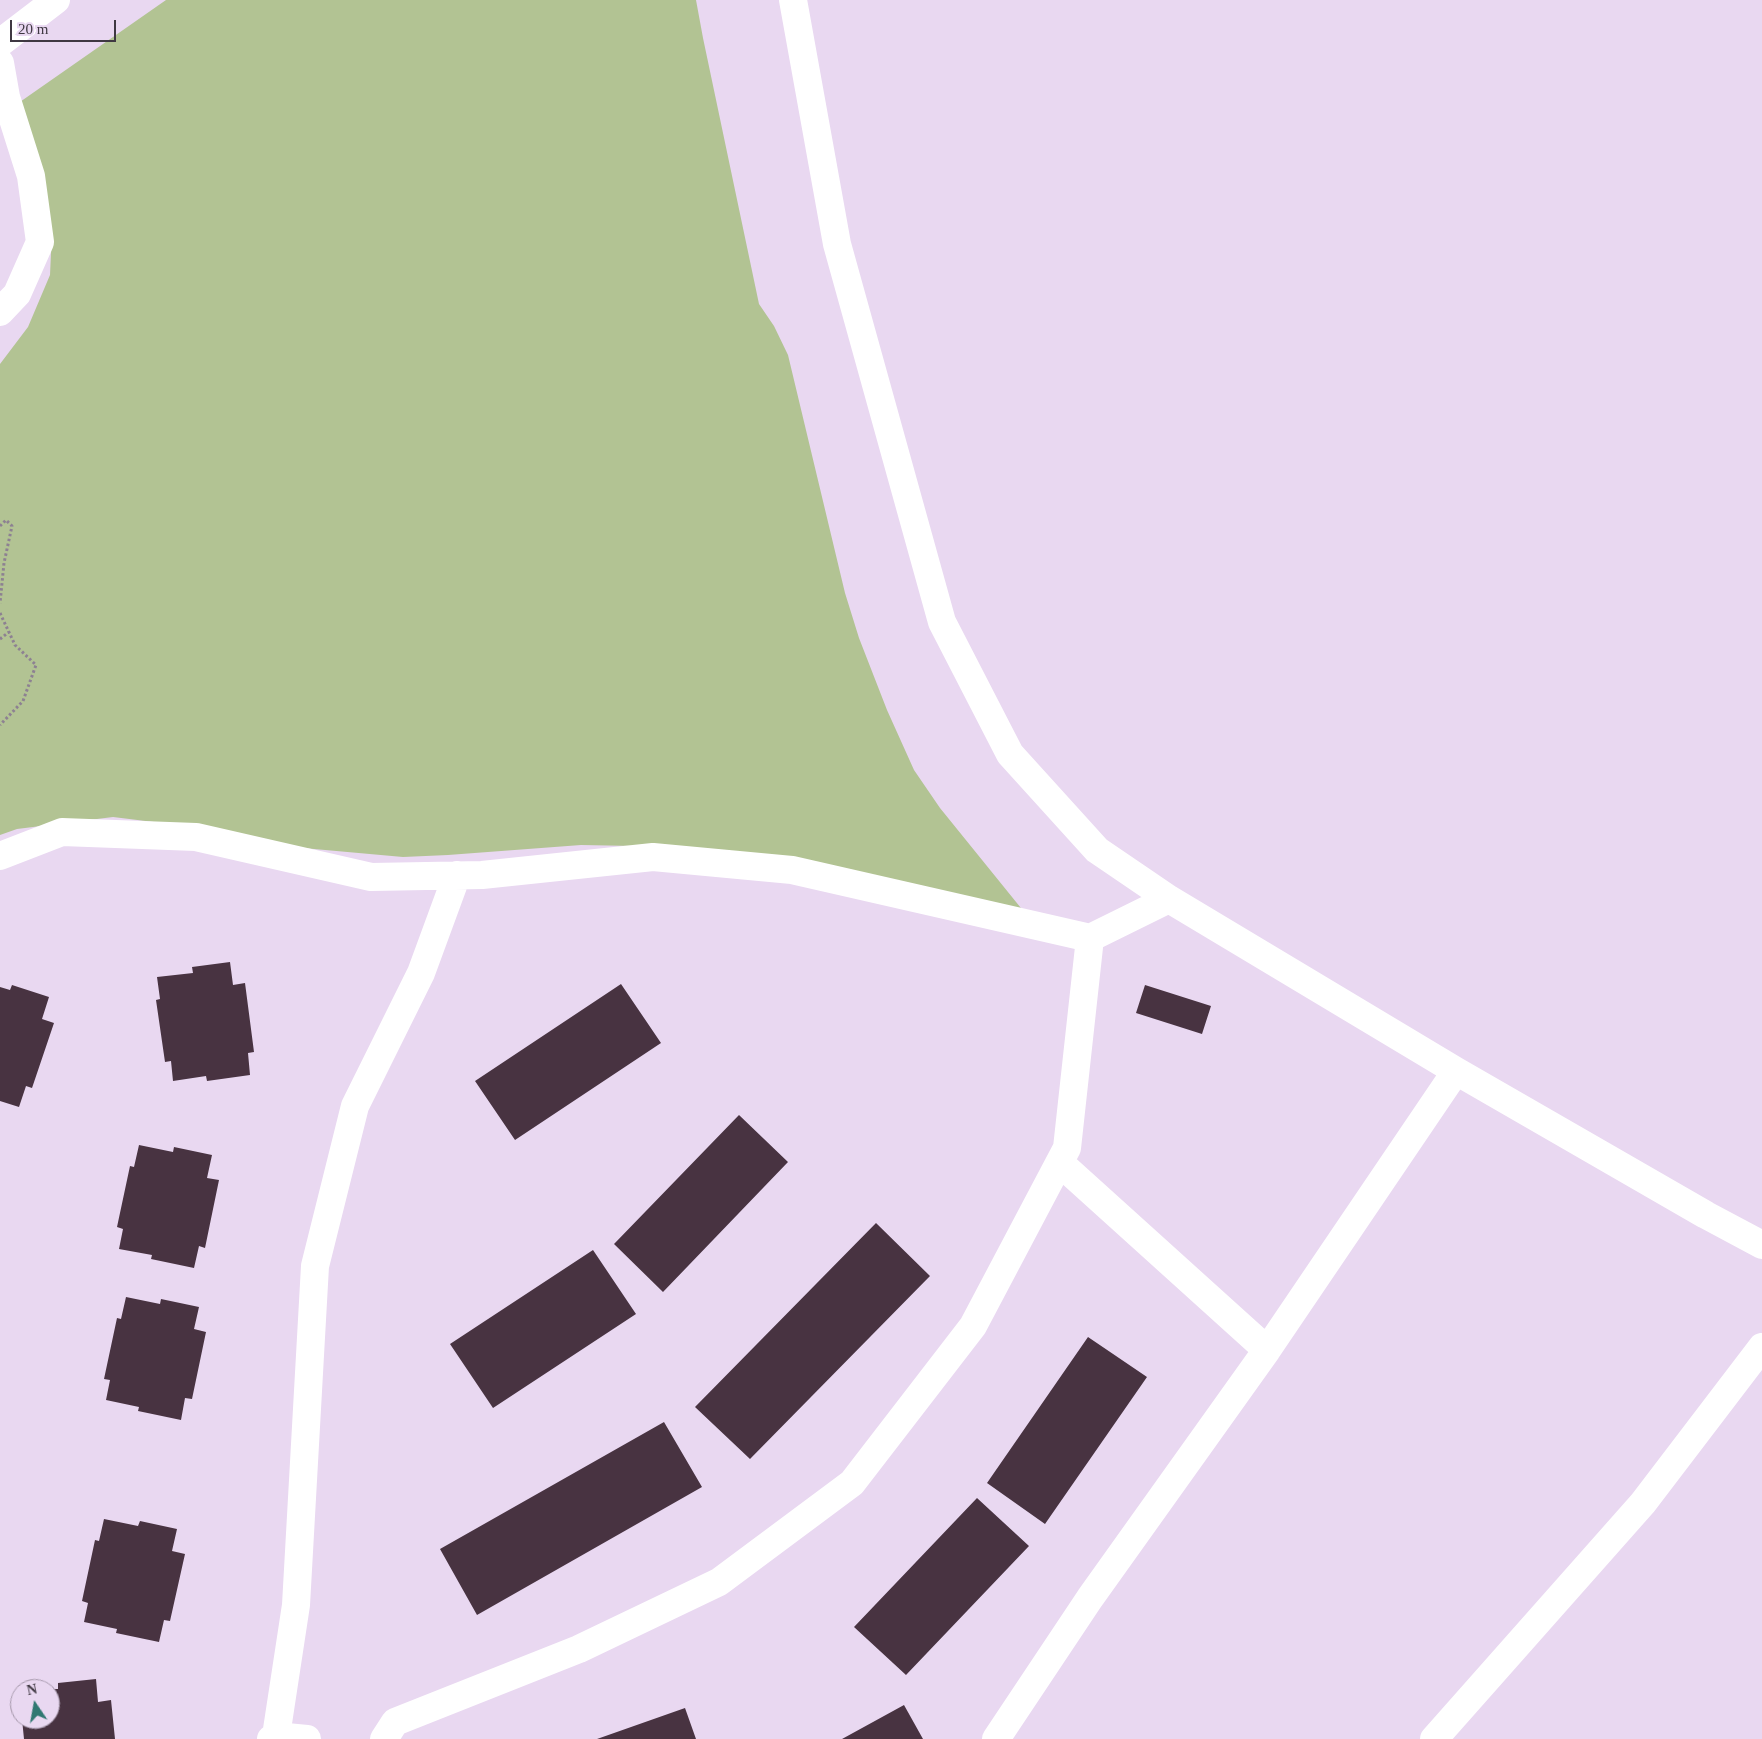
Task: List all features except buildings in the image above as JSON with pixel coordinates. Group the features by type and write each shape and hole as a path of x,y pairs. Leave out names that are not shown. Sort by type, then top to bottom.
{"street":[{"path":"0,43 56,0"},
{"path":"793,0 837,244 942,622 1010,754 1097,850 1169,899 1456,1070 1706,1215 1762,1245"},
{"path":"0,63 6,97 31,176 40,242 17,294 0,312"},
{"path":"0,856 62,832 196,837 371,877 482,875 654,857 792,870 1090,938 1169,899"},
{"path":"307,1739 273,1737 296,1605 315,1266 356,1106 421,973 457,875"},
{"path":"384,1739 395,1722 579,1649 719,1582 852,1483 973,1326 1067,1148 1090,938"},
{"path":"996,1739 1090,1598 1267,1350 1456,1070"},
{"path":"1060,1163 1267,1350"},
{"path":"1434,1739 1643,1503 1762,1347"}],"path":[{"path":"0,526 6,520 12,526 4,563 0,603"},
{"path":"0,613 14,645 36,665 23,701 0,724"},
{"path":"0,639 8,632"}],"green space":[{"path":"166,0 696,0 759,304 774,326 788,355 845,593 859,638 887,710 914,770 940,808 1029,918 635,846 581,845 403,857 303,848 170,824 113,817 17,829 0,835 0,364 28,327 50,275 52,231 17,104"}]}
